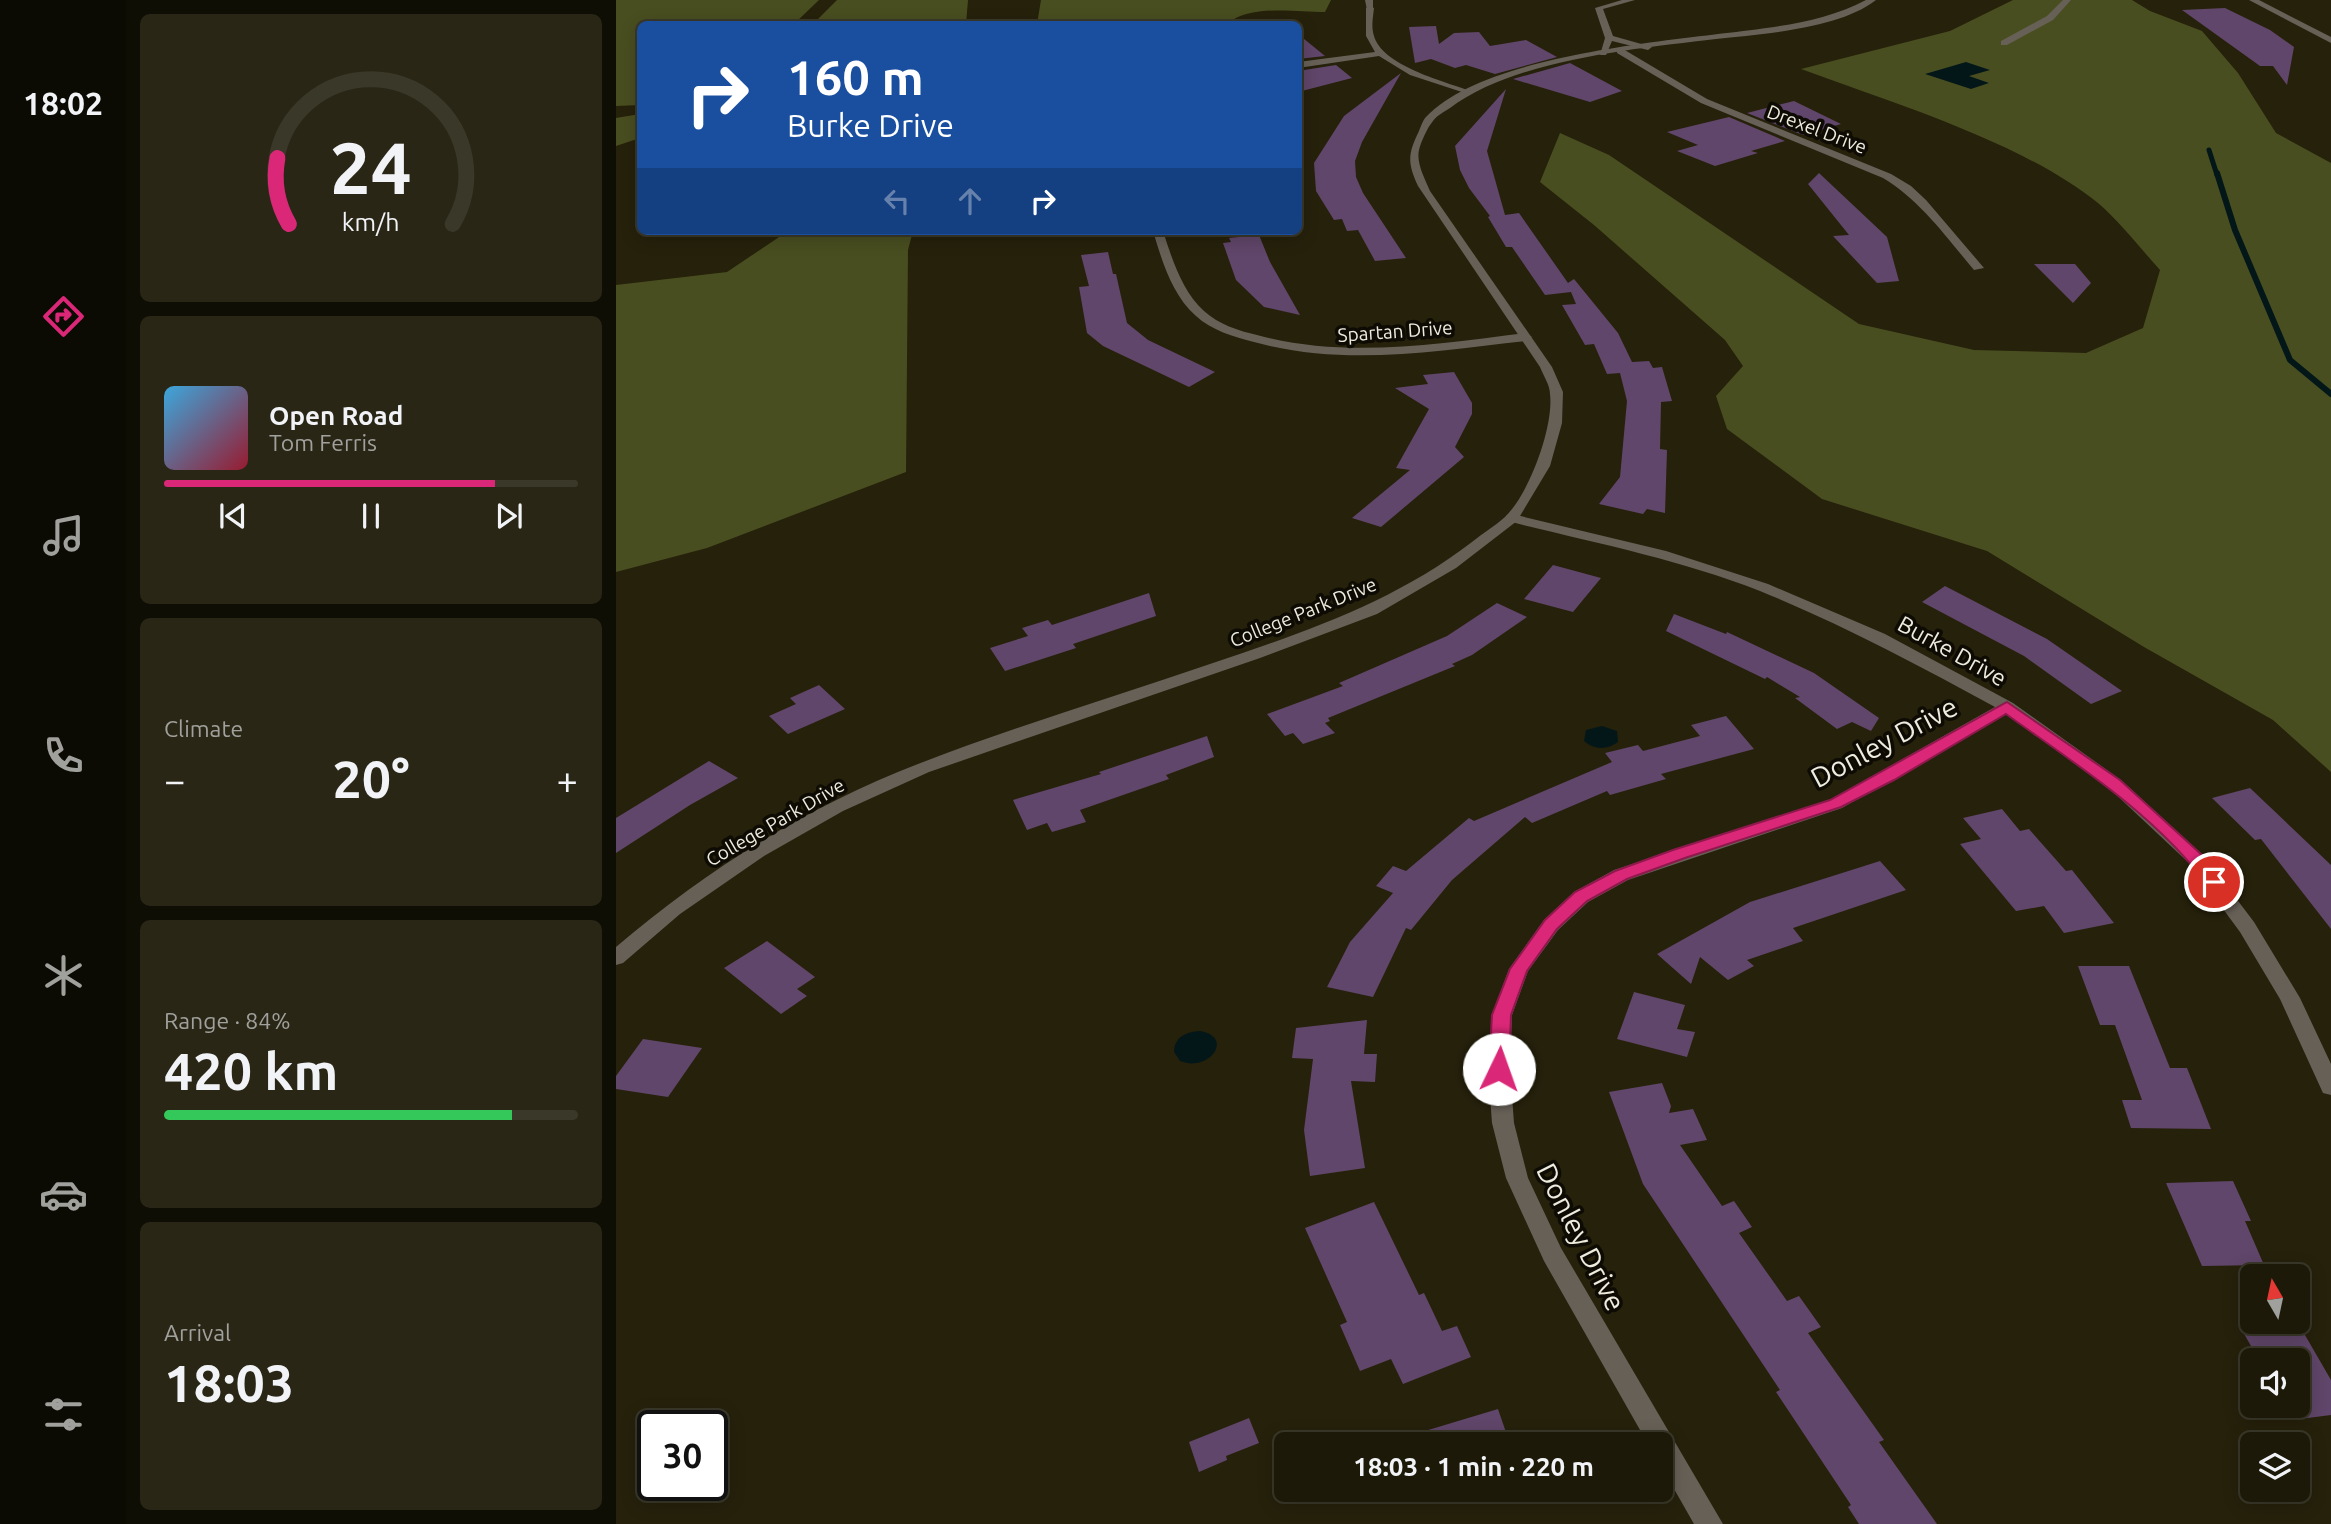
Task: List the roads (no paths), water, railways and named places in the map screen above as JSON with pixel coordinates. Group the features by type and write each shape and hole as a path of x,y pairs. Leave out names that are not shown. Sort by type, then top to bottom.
{"street":[{"path":"1603,53 1609,38 1599,8 1631,0"},
{"name":"College Park Drive","path":"616,958 673,909 757,852 837,807 923,768 1254,655 1371,611 1451,565 1511,518 1543,466 1557,392 1546,367 1425,191 1415,171 1414,149 1422,129 1441,107 1465,92 1539,66 1603,53 1812,21 1872,0"},
{"path":"2004,43 2050,18 2067,0"},
{"path":"2253,0 2331,40"},
{"path":"1370,4 1368,27 1372,41 1382,54 1409,71 1465,92"},
{"path":"1609,38 1647,47"},
{"name":"Drexel Drive","path":"1620,51 1704,101 1886,176 1907,188 1978,268"},
{"path":"1302,64 1382,54"},
{"name":"Spartan Drive","path":"1160,235 1184,296 1199,313 1223,328 1258,340 1333,353 1385,353 1526,337"},
{"name":"Burke Drive","path":"1511,518 1661,554 1763,587 1879,637 2007,707 2115,784 2197,860 2247,927 2290,998 2331,1087"},
{"name":"Donley Drive","path":"1709,1524 1552,1254 1517,1178 1503,1124 1500,1083 1502,1015 1506,1003 1519,969 1551,925 1581,897 1621,875 1836,804 2007,707"}],"waterway":[{"path":"2209,150 2217,175"},
{"path":"2217,173 2235,230 2290,360 2331,394"}]}
